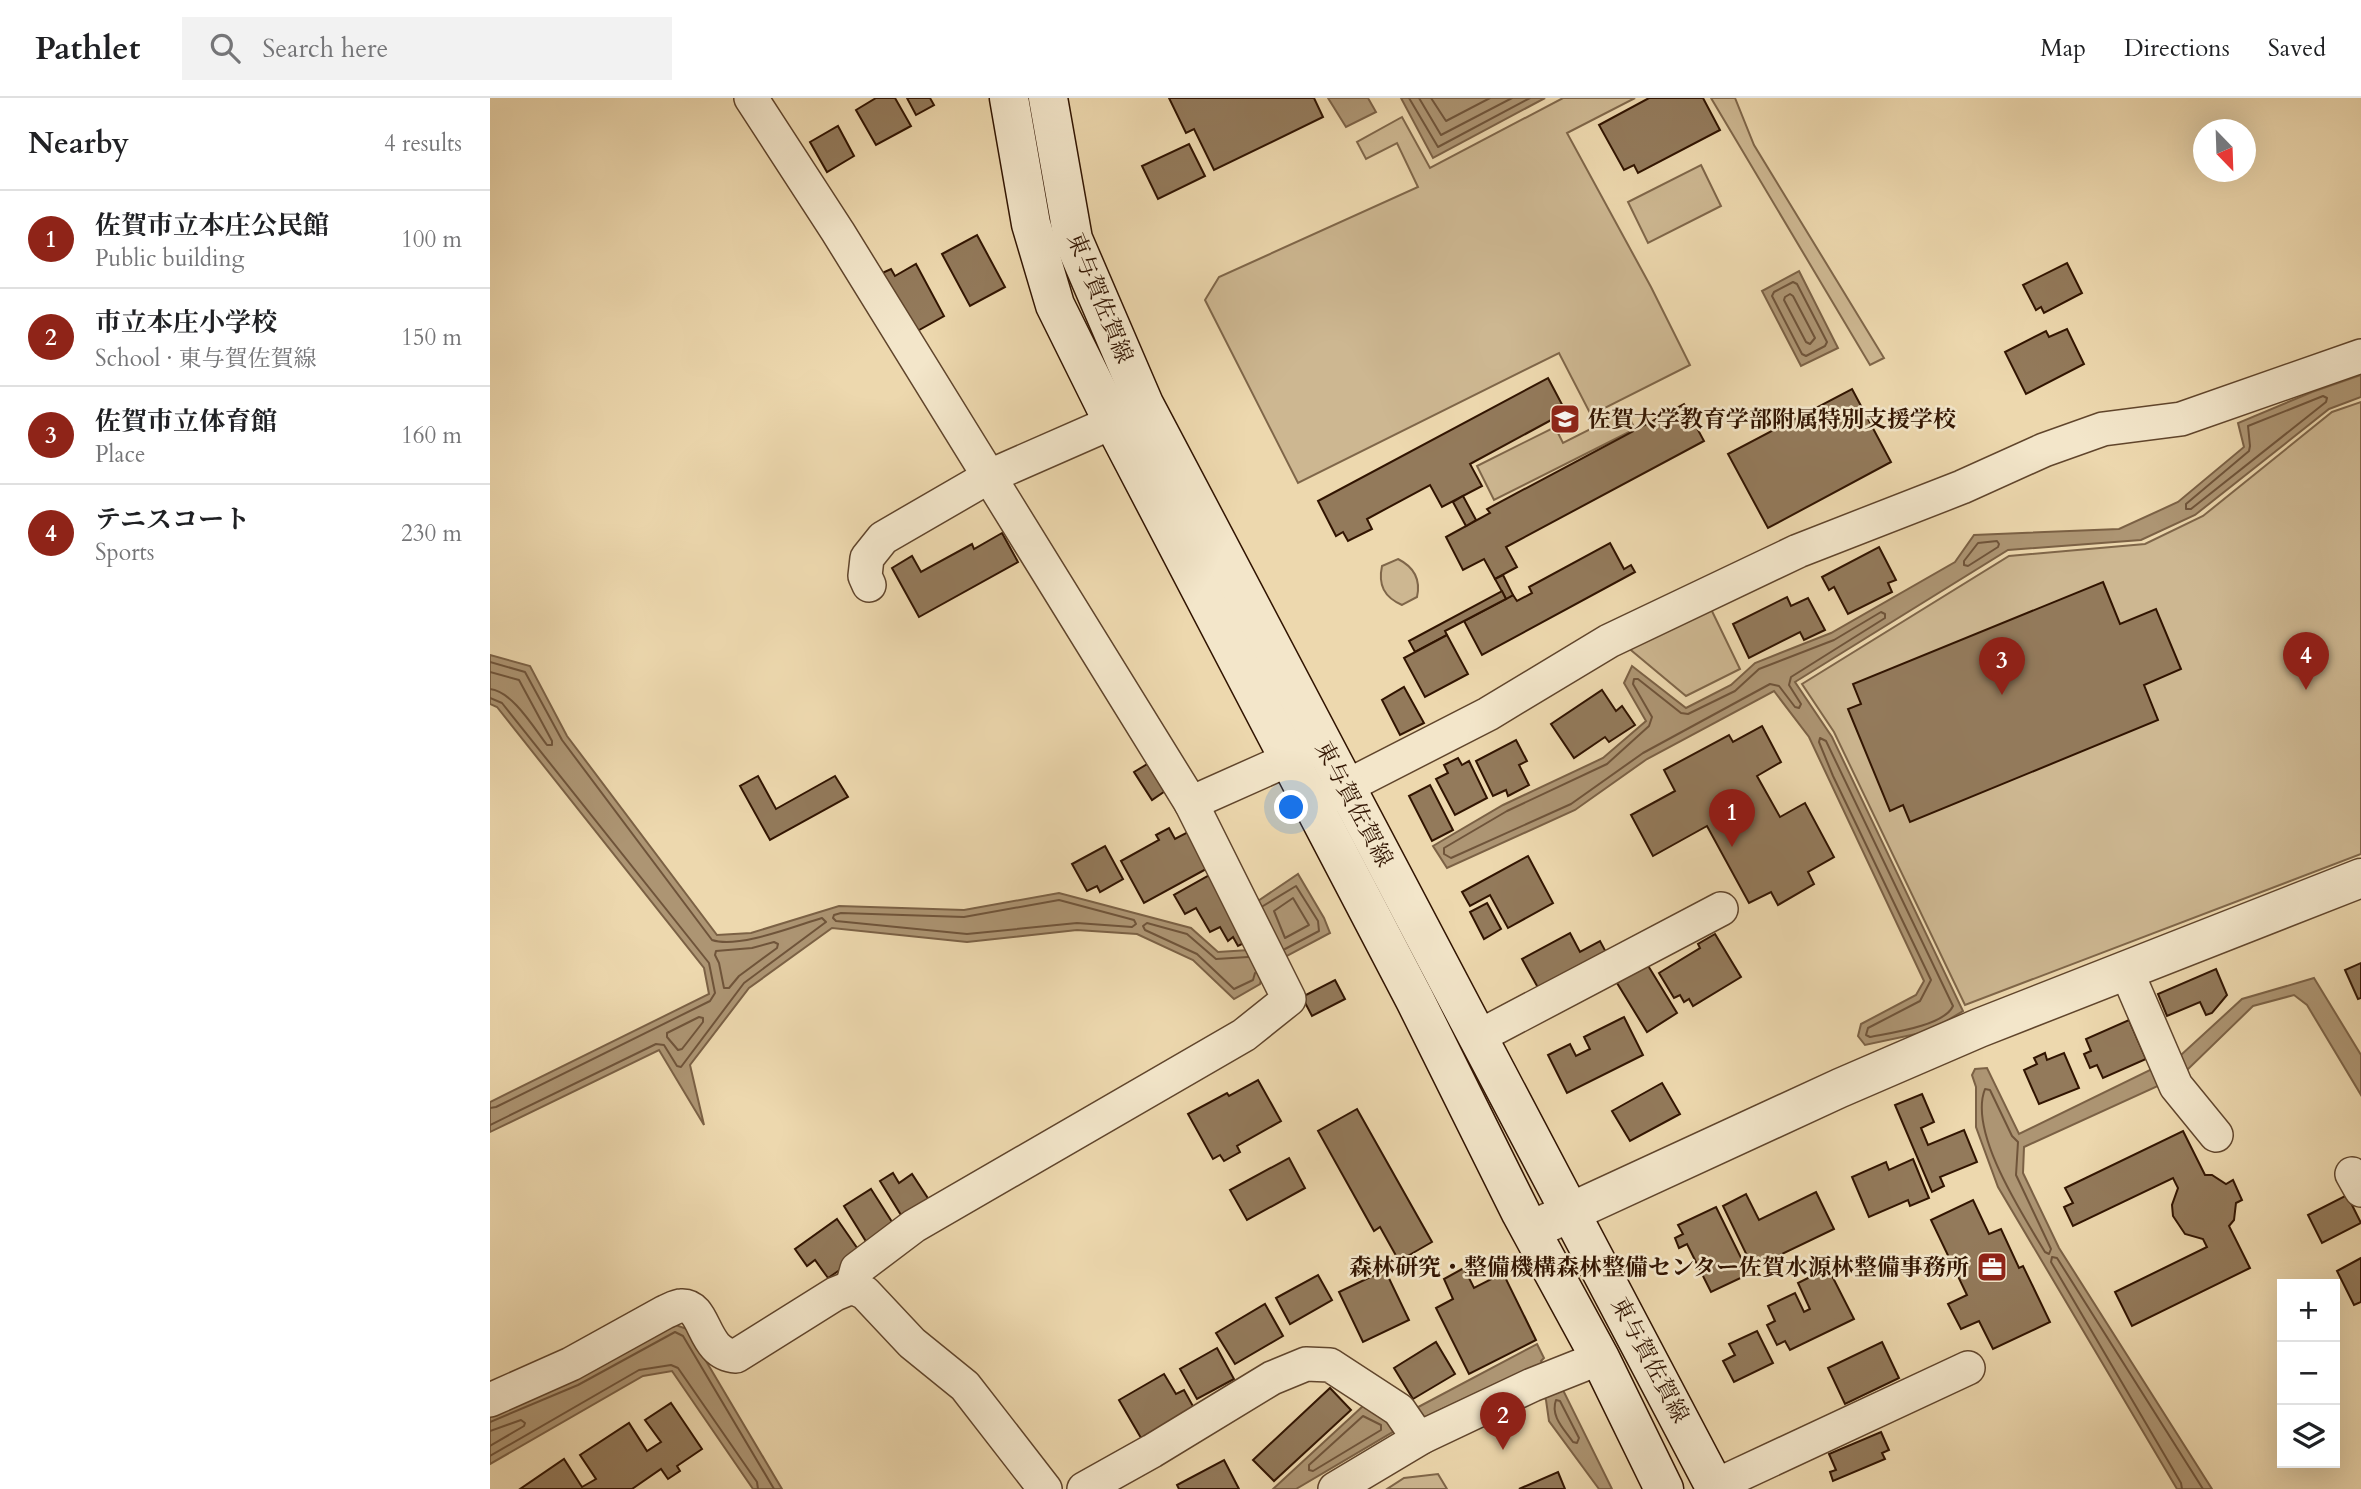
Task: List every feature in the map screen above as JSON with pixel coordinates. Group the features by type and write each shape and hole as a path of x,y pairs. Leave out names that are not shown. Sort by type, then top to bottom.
{"main road":[{"name":"東与賀佐賀線","path":"1009,98 1031,224 1055,305 1288,760 1415,1000 1521,1213 1600,1358 1664,1489"},
{"name":"東与賀佐賀線","path":"1048,98 1073,239 1144,404 1716,1487"},
{"path":"1532,1230 1840,1088 1979,1028 2361,878"}],"street":[{"path":"755,99 1192,803 1289,999 1233,1041 914,1226 857,1269 852,1287"},
{"path":"1311,804 1488,714 1609,641 1798,551 1962,487 2044,450 2103,429 2181,419 2361,356"},
{"path":"869,585 865,576 867,558 883,538 990,475 1113,422"},
{"path":"1192,803 1322,744"},
{"path":"1478,1037 1721,909"},
{"path":"2126,970 2176,1086 2217,1135"},
{"path":"490,1400 571,1364 665,1312 681,1306 690,1308 698,1315 715,1347 725,1355 736,1356 835,1294 852,1287 865,1293 912,1343 965,1387 1045,1489"},
{"path":"1335,1489 1411,1425 1544,1381 1600,1358"},
{"path":"1084,1489 1272,1378 1306,1364 1330,1365 1411,1425"},
{"path":"1716,1487 1968,1368"}],"shaded area":[{"path":"1563,98 1635,98 1567,133 1690,365 1591,415 1559,353 1298,483 1205,300 1219,277 1418,187 1397,143 1366,159 1357,142 1402,117 1430,168"},
{"path":"1711,98 1735,98 1754,145 1884,358 1870,365"},
{"path":"1701,165 1721,206 1648,243 1628,202"},
{"path":"2361,402 2361,854 1965,1005 1834,732 1802,684 2009,556 2145,544 2203,516 2332,412"},
{"path":"1626,411 1635,429 1494,500 1477,466 1555,427 1563,443"},
{"path":"1398,559 1412,570 1418,585 1417,597 1402,605 1387,594 1381,579 1382,566"},
{"path":"1710,607 1740,669 1686,696 1626,646"},
{"path":"1438,1474 1447,1489 1387,1489 1404,1478"}],"water":[{"path":"1328,98 1368,98 1376,112 1346,127"},
{"path":"1401,98 1545,98 1433,158"},
{"path":"1799,271 1838,348 1801,366 1762,291"},
{"path":"2361,375 2361,397 2329,409 2195,515 2141,540 2008,550 1795,682 1832,737 1963,1011 1930,1031 1865,1045 1858,1036 1861,1024 1916,995 1924,981 1809,737 1774,691 1647,759 1575,810 1447,868 1433,846 1503,805 1603,758 1646,721 1624,683 1632,666 1686,708 1731,685 1755,663 1831,633 1955,562 1974,535 2119,529 2178,502 2244,447 2238,423"},
{"path":"490,655 530,666 567,736 717,935 751,933 839,906 964,910 1059,893 1191,928 1218,952 1249,950 1252,905 1298,874 1330,933 1264,968 1260,984 1234,999 1193,960 1137,934 1077,930 967,942 832,928 749,988 690,1065 704,1125 659,1050 490,1132 490,1102 709,994 704,968 497,707 490,704"},
{"path":"2314,978 2361,1055 2361,1095 2307,1005 2294,995 2253,1006 2182,1075 2024,1147 2023,1173 2059,1248 2212,1489 2177,1489 1998,1187 1976,1127 1976,1087 1972,1075 1975,1069 1987,1068 2019,1134 2181,1055 2242,999"},
{"path":"673,1324 687,1329 782,1489 753,1489 672,1371 643,1376 490,1464 490,1416 575,1379"},
{"path":"1537,1344 1544,1358 1541,1361 1557,1391 1563,1390 1612,1489 1599,1489 1549,1421 1546,1400 1528,1369 1393,1432 1296,1489 1273,1489 1363,1406 1390,1422"}],"building":[{"path":"876,98 895,98 911,126 876,145 856,110"},
{"path":"907,98 930,98 934,105 916,115"},
{"path":"1169,98 1314,98 1323,117 1214,170 1194,129 1186,133"},
{"path":"1649,98 1703,98 1720,130 1638,173 1634,165 1624,170 1599,125"},
{"path":"838,126 854,156 827,172 810,142"},
{"path":"1189,144 1205,176 1158,199 1142,166"},
{"path":"977,235 1005,287 970,306 942,254"},
{"path":"2067,263 2082,293 2044,313 2041,307 2036,310 2023,285"},
{"path":"916,264 944,316 912,334 880,274 891,269 895,276"},
{"path":"2067,329 2084,364 2026,394 2005,352 2046,331 2049,337"},
{"path":"1548,378 1566,412 1470,464 1482,486 1442,507 1430,485 1367,519 1372,529 1348,541 1343,532 1336,536 1318,501"},
{"path":"1852,389 1891,462 1768,528 1728,454"},
{"path":"1684,404 1704,441 1506,547 1517,567 1495,579 1484,559 1463,570 1446,537 1490,513 1487,509"},
{"path":"1463,496 1476,520 1466,526 1453,502"},
{"path":"1002,533 1018,562 919,617 892,568 912,556 921,572 972,544 974,549"},
{"path":"1610,543 1624,569 1631,565 1635,572 1482,655 1464,621 1513,595 1517,601 1532,593 1529,587"},
{"path":"1879,547 1896,580 1888,583 1892,592 1848,614 1834,587 1829,590 1822,577"},
{"path":"1503,575 1513,595 1506,599 1495,579"},
{"path":"2103,582 2120,624 2156,609 2181,669 2144,685 2158,720 1910,822 1903,805 1890,811 1848,709 1861,704 1853,684"},
{"path":"1502,591 1506,599 1445,631 1447,635 1415,652 1409,641"},
{"path":"1787,597 1791,606 1808,598 1825,630 1804,640 1800,632 1749,658 1733,624"},
{"path":"1447,635 1468,674 1425,697 1404,658"},
{"path":"1404,687 1424,723 1400,735 1382,700"},
{"path":"1602,690 1616,711 1622,706 1635,725 1609,742 1605,737 1574,758 1551,724"},
{"path":"1762,726 1781,762 1757,776 1780,817 1805,803 1834,857 1808,872 1814,884 1778,905 1771,892 1749,903 1707,826 1653,856 1631,815 1675,791 1664,770 1729,735 1733,742"},
{"path":"1516,740 1527,761 1519,765 1529,785 1508,796 1506,790 1493,796 1476,761"},
{"path":"1458,758 1462,765 1469,761 1487,798 1455,815 1436,779 1448,773 1444,765"},
{"path":"1154,760 1171,787 1152,800 1134,772"},
{"path":"758,776 776,809 835,776 848,797 770,840 740,786"},
{"path":"1430,785 1453,830 1432,841 1409,796"},
{"path":"1169,828 1175,839 1188,832 1208,868 1144,903 1121,861 1159,840 1156,835"},
{"path":"1105,846 1123,879 1100,892 1097,886 1087,891 1072,864"},
{"path":"1528,856 1553,903 1508,928 1490,895 1470,906 1462,892"},
{"path":"1215,872 1248,941 1238,946 1233,937 1228,941 1220,927 1210,932 1196,908 1185,914 1174,895"},
{"path":"1487,903 1501,929 1484,939 1470,912"},
{"path":"1570,933 1580,952 1600,941 1608,956 1541,993 1522,959"},
{"path":"1715,934 1741,977 1693,1006 1689,999 1684,1002 1680,995 1674,998 1659,973 1700,948 1698,944"},
{"path":"2361,963 2361,998 2358,999 2345,970"},
{"path":"1647,964 1677,1013 1647,1032 1617,983"},
{"path":"2216,969 2227,995 2212,1013 2206,1015 2200,1002 2167,1016 2158,994"},
{"path":"1335,980 1345,999 1312,1016 1302,997"},
{"path":"1624,1017 1643,1055 1567,1093 1548,1055 1570,1044 1576,1056 1590,1049 1584,1037"},
{"path":"2129,1020 2146,1059 2103,1078 2097,1065 2090,1068 2084,1054 2091,1051 2086,1039"},
{"path":"2045,1053 2047,1060 2064,1053 2079,1088 2039,1104 2024,1070 2037,1064 2034,1058"},
{"path":"1258,1080 1281,1121 1237,1146 1240,1152 1224,1161 1220,1155 1213,1159 1188,1114"},
{"path":"1662,1083 1680,1114 1630,1141 1612,1111"},
{"path":"1922,1094 1934,1122 1921,1128 1928,1145 1964,1130 1977,1162 1940,1177 1944,1186 1932,1192 1895,1105"},
{"path":"1357,1109 1432,1242 1399,1261 1380,1227 1374,1231 1318,1131"},
{"path":"2183,1131 2205,1175 2212,1175 2226,1184 2233,1180 2242,1200 2236,1203 2234,1220 2229,1226 2250,1268 2132,1326 2115,1292 2207,1247 2203,1239 2185,1234 2173,1216 2172,1205 2178,1188 2173,1178 2073,1226 2064,1207 2073,1203 2065,1188"},
{"path":"1289,1158 1305,1188 1247,1220 1230,1190"},
{"path":"1913,1159 1929,1198 1910,1206 1908,1200 1869,1217 1852,1177 1886,1162 1889,1170"},
{"path":"893,1173 899,1183 912,1174 933,1206 906,1223 880,1181"},
{"path":"871,1189 894,1225 867,1243 844,1206"},
{"path":"1816,1192 1834,1229 1753,1268 1723,1206 1746,1194 1759,1220"},
{"path":"2347,1195 2361,1223 2322,1243 2308,1215"},
{"path":"1973,1200 1989,1234 2001,1229 2019,1268 2023,1266 2050,1322 1993,1349 1979,1321 1961,1329 1948,1304 1967,1295 1931,1220"},
{"path":"1716,1207 1749,1274 1711,1292 1687,1244 1679,1248 1675,1238 1683,1234 1678,1225"},
{"path":"837,1219 862,1255 828,1278 815,1260 807,1266 795,1249"},
{"path":"2361,1258 2361,1302 2354,1305 2337,1271"},
{"path":"1464,1268 1474,1288 1503,1273 1536,1340 1469,1374 1436,1308 1453,1299 1444,1279"},
{"path":"1828,1268 1854,1319 1790,1350 1785,1341 1777,1345 1767,1325 1775,1321 1768,1306 1795,1293 1804,1312 1810,1309 1798,1283"},
{"path":"1385,1270 1409,1320 1363,1342 1339,1292"},
{"path":"1318,1275 1332,1300 1290,1324 1276,1298"},
{"path":"1265,1304 1283,1336 1235,1364 1216,1333"},
{"path":"1757,1331 1773,1363 1734,1382 1723,1361 1735,1355 1729,1344"},
{"path":"1436,1342 1455,1374 1413,1399 1394,1368"},
{"path":"1882,1342 1899,1378 1845,1404 1828,1368"},
{"path":"1217,1348 1234,1379 1197,1399 1180,1369"},
{"path":"1164,1374 1176,1394 1184,1390 1194,1408 1141,1438 1119,1400"},
{"path":"1330,1388 1351,1410 1274,1481 1253,1460"},
{"path":"671,1403 702,1449 677,1466 680,1471 668,1479 661,1469 632,1489 520,1489 564,1459 582,1487 596,1479 580,1455 629,1423 647,1451 661,1442 645,1420"},
{"path":"1881,1432 1889,1450 1882,1453 1885,1459 1833,1481 1830,1472 1836,1470 1829,1454"},
{"path":"1224,1460 1239,1489 1179,1489 1177,1485"},
{"path":"1558,1472 1565,1489 1519,1489"}],"place":[{"name":"佐賀大学教育学部附属特別支援学校","path":"1565,419"},
{"name":"テニスコート","path":"2306,690"},
{"name":"佐賀市立体育館","path":"2002,695"},
{"name":"佐賀市立本庄公民館","path":"1732,847"},
{"name":"森林研究・整備機構森林整備センター佐賀水源林整備事務所","path":"1992,1267"},
{"name":"市立本庄小学校","path":"1503,1450"}]}
